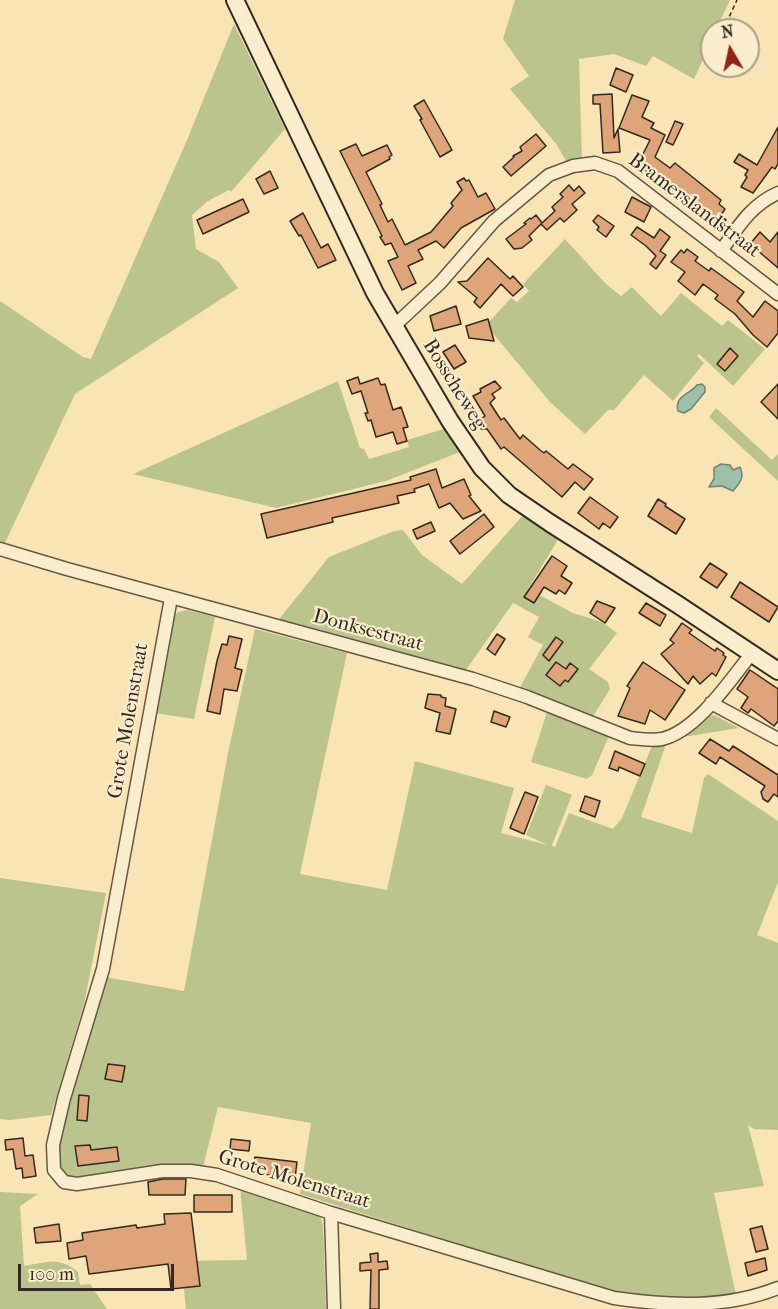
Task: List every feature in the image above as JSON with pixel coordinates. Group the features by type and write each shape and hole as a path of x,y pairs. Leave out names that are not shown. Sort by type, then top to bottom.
{"street":[{"name":"Bosscheweg","path":"238,1 310,158 393,327 450,421 482,468 509,495 778,671"},
{"name":"Bramerslandstraat","path":"393,327 440,283 494,220 515,202 549,175 573,166 595,163 618,171 778,294"},
{"path":"721,250 749,212 760,202 778,193"},
{"name":"Donksestraat","path":"0,549 171,598 473,679 527,696 630,738 663,739 676,734 711,703 752,653"},
{"name":"Grote Molenstraat","path":"171,598 104,969 64,1098 53,1145 54,1170 64,1182 77,1184 162,1171 191,1171 217,1175 331,1213 615,1298 695,1306 728,1302 778,1288"},
{"path":"711,703 778,739"},
{"path":"331,1213 334,1309"}],"path":[{"path":"729,18 737,0"}],"green space":[{"path":"515,0 730,0 722,18 700,18 700,66 694,79 653,56 646,66 614,54 579,59 582,161 567,163 557,145 510,89 529,76 503,39"},
{"path":"234,24 285,129 231,192 229,190 208,201 192,215 196,249 219,262 238,288 75,394 3,547 0,546 0,301 83,357 91,359 187,140"},
{"path":"565,239 606,284 621,296 632,287 661,316 681,293 722,326 728,320 765,349 733,386 699,354 697,356 704,363 673,401 644,375 614,410 608,410 585,434 550,402 486,325 511,298 517,302 529,291 523,284"},
{"path":"338,381 360,448 364,449 369,459 409,447 407,440 444,429 460,452 386,481 276,508 133,474"},
{"path":"716,408 772,460 778,454 778,481 709,417"},
{"path":"524,514 559,538 528,589 573,613 602,622 617,633 589,669 608,682 610,689 592,718 518,691 543,645 528,637 539,617 513,603 463,674 276,623 329,557 394,531 403,530 422,555 462,584"},
{"path":"187,610 215,617 194,719 154,713 171,619 178,612"},
{"path":"255,629 347,653 300,874 387,890 415,761 514,788 501,833 548,845 526,835 546,785 572,795 552,845 555,847 569,813 613,829 622,818 652,746 666,744 641,817 692,833 704,778 708,774 778,821 778,882 757,935 778,943 778,1130 754,1129 748,1125 764,1186 714,1193 736,1295 681,1300 609,1291 300,1194 311,1123 218,1107 203,1167 155,1166 75,1178 63,1173 60,1169 57,1160 57,1142 105,977 184,991 228,753"},
{"path":"547,712 609,736 592,775 587,779 531,762"},
{"path":"714,715 739,728 677,738 700,718"},
{"path":"0,878 106,893 84,1004 51,1115 0,1119"},
{"path":"240,1187 320,1214 323,1226 326,1309 186,1309 181,1261 247,1260"},
{"path":"0,1192 38,1194 20,1206 24,1266 58,1262 71,1267 78,1272 80,1285 90,1284 107,1309 0,1309"}],"shaded area":[{"path":"702,384 705,392 691,409 684,413 678,411 677,406 680,399 697,385"},
{"path":"721,464 730,465 733,470 740,467 741,480 733,491 722,486 709,487 714,479 714,468"}],"building":[{"path":"616,68 633,75 626,92 610,85"},
{"path":"612,94 614,138 618,129 620,152 603,153 600,104 593,104 593,95"},
{"path":"632,95 649,101 642,117 654,123 651,128 665,135 655,157 670,168 675,163 721,200 719,204 725,209 721,215 726,220 720,228 653,178 655,176 632,163 638,153 642,156 650,140 619,128"},
{"path":"424,100 452,150 440,157 414,106"},
{"path":"675,121 683,124 673,145 666,142"},
{"path":"778,127 778,164 775,169 772,167 753,193 741,187 748,170 734,162 739,154 757,165"},
{"path":"536,134 546,146 511,176 503,167 513,156 522,151 520,147"},
{"path":"356,144 362,156 387,145 392,155 390,159 366,172 388,222 392,219 405,245 431,232 453,206 451,203 462,190 457,182 464,178 466,181 469,180 478,197 486,193 495,209 461,228 444,248 436,241 418,250 423,259 408,266 416,283 402,290 388,261 398,257 391,243 385,245 380,237 382,236 340,151"},
{"path":"270,171 278,188 264,194 256,179"},
{"path":"569,185 574,191 579,186 585,193 572,204 577,210 564,222 560,218 547,230 541,224 529,236 532,240 522,248 514,249 506,239 536,215 542,223 555,211 552,207 563,197 560,194"},
{"path":"632,197 651,207 644,222 625,212"},
{"path":"243,199 249,212 203,234 197,220"},
{"path":"303,213 321,248 328,244 336,260 318,268 301,235 299,236 290,221"},
{"path":"598,215 614,226 606,237 597,230 599,227 593,221"},
{"path":"637,227 654,238 660,229 670,237 660,251 666,255 656,269 650,264 656,256 631,235"},
{"path":"760,232 770,242 778,232 778,268 750,244"},
{"path":"687,249 698,257 695,261 709,271 711,268 744,292 737,301 753,317 765,301 778,311 778,333 767,347 735,314 715,299 718,295 703,284 695,295 678,281 685,272 671,262 681,250 684,253"},
{"path":"488,258 510,279 513,276 523,287 513,296 501,284 480,308 474,302 477,298 458,282 467,281"},
{"path":"456,306 461,324 434,331 430,316"},
{"path":"488,319 494,341 469,338 466,326"},
{"path":"455,345 466,362 454,369 443,352"},
{"path":"730,348 738,356 725,371 717,364"},
{"path":"358,377 360,384 378,378 381,385 385,384 393,410 401,407 408,427 403,428 407,441 397,444 393,432 376,437 371,420 368,421 365,413 368,413 361,391 352,394 347,381"},
{"path":"495,381 501,388 492,394 495,398 490,403 501,420 504,418 520,439 523,435 568,469 573,464 593,479 584,490 575,482 562,497 504,447 501,449 487,429 481,429 484,424 481,419 485,416 473,396 481,392 480,389"},
{"path":"778,384 778,419 761,402"},
{"path":"436,469 442,488 464,479 471,495 469,496 481,511 463,519 450,503 439,508 429,484 414,489 415,492 397,496 399,503 332,518 333,522 267,538 261,514 411,480 410,477"},
{"path":"590,497 618,517 610,528 603,523 599,529 578,513"},
{"path":"658,499 685,519 676,534 648,516"},
{"path":"484,514 494,527 460,554 450,541"},
{"path":"431,522 435,531 417,539 413,530"},
{"path":"552,556 567,566 561,576 572,583 565,594 559,590 556,594 544,587 534,603 524,597"},
{"path":"710,563 727,574 717,588 700,577"},
{"path":"740,582 778,607 769,622 731,597"},
{"path":"597,601 615,608 605,623 590,613"},
{"path":"646,603 666,615 660,626 639,613"},
{"path":"682,623 692,630 689,633 715,651 717,648 726,657 716,676 712,673 700,684 693,676 688,684 661,654 674,643 670,640"},
{"path":"497,634 505,639 495,655 487,649"},
{"path":"229,636 242,639 235,668 242,670 237,691 224,689 220,714 207,711 217,661 222,644 227,645"},
{"path":"556,637 563,642 549,661 543,655"},
{"path":"556,662 566,669 570,663 578,669 568,682 565,680 560,686 546,675"},
{"path":"643,662 685,690 665,720 650,710 645,724 618,716 630,688 627,686"},
{"path":"750,670 778,689 778,721 774,726 751,709 748,713 741,708 748,697 737,689"},
{"path":"428,694 441,695 446,698 445,706 456,709 450,734 436,731 440,713 425,708"},
{"path":"494,711 510,717 506,727 491,722"},
{"path":"710,739 729,751 733,746 778,775 778,797 774,794 768,802 763,799 761,792 765,786 720,757 716,764 699,753"},
{"path":"615,751 645,764 640,776 619,767 618,771 609,768"},
{"path":"525,792 538,797 524,834 510,828"},
{"path":"585,796 600,801 595,817 580,811"},
{"path":"108,1064 125,1066 122,1082 105,1079"},
{"path":"79,1095 89,1096 87,1121 77,1120"},
{"path":"23,1138 25,1156 33,1155 36,1176 23,1178 22,1168 16,1169 13,1149 6,1150 5,1140"},
{"path":"231,1139 250,1141 249,1151 230,1149"},
{"path":"90,1145 91,1150 117,1147 119,1161 78,1166 75,1146"},
{"path":"255,1157 297,1162 295,1178 253,1173"},
{"path":"163,1179 186,1179 185,1195 149,1195 148,1182"},
{"path":"194,1195 232,1195 232,1212 194,1212"},
{"path":"191,1213 200,1286 171,1289 168,1264 89,1274 86,1256 69,1259 67,1243 83,1240 82,1233 136,1225 137,1228 165,1224 164,1214"},
{"path":"59,1224 61,1241 36,1243 34,1228"},
{"path":"762,1226 768,1249 756,1252 750,1229"},
{"path":"378,1253 378,1262 387,1261 388,1269 379,1270 379,1309 370,1309 371,1270 360,1271 360,1263 371,1262 370,1254"},
{"path":"765,1258 767,1270 748,1276 745,1263"}]}
